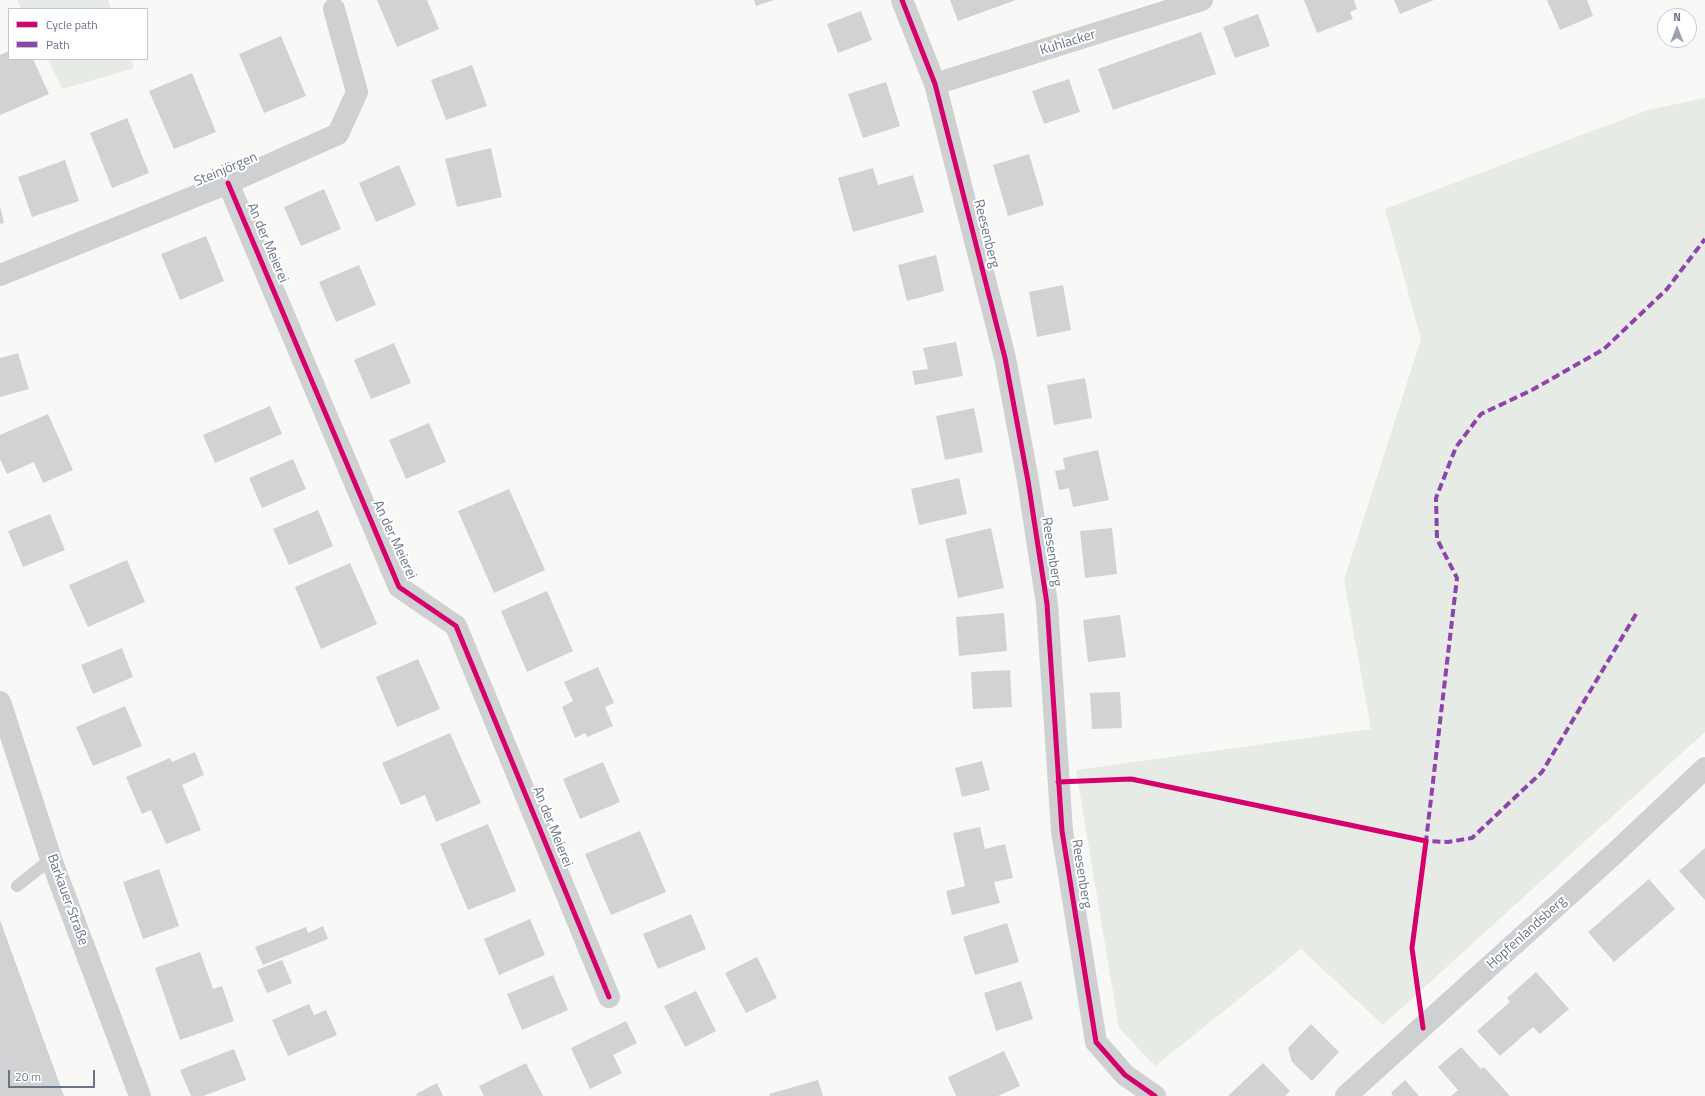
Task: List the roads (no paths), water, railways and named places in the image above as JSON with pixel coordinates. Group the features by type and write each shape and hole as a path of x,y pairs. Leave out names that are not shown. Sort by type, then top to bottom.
{"street":[{"name":"Reesenberg","path":"902,0 935,84 1005,358 1028,481 1047,604 1062,832 1096,1042 1125,1075 1155,1096"},
{"name":"Kuhlacker","path":"935,84 1202,0"},
{"name":"Steinjörgen","path":"0,275 228,183 338,134 357,92 334,9"},
{"name":"An der Meierei","path":"228,183 399,587 456,626 609,997"},
{"name":"Barkauer Straße","path":"0,702 51,859 140,1096"},
{"name":"Hopfenlandsberg","path":"1346,1096 1615,853 1705,768"}],"lane":[{"path":"17,886 51,859"}]}
